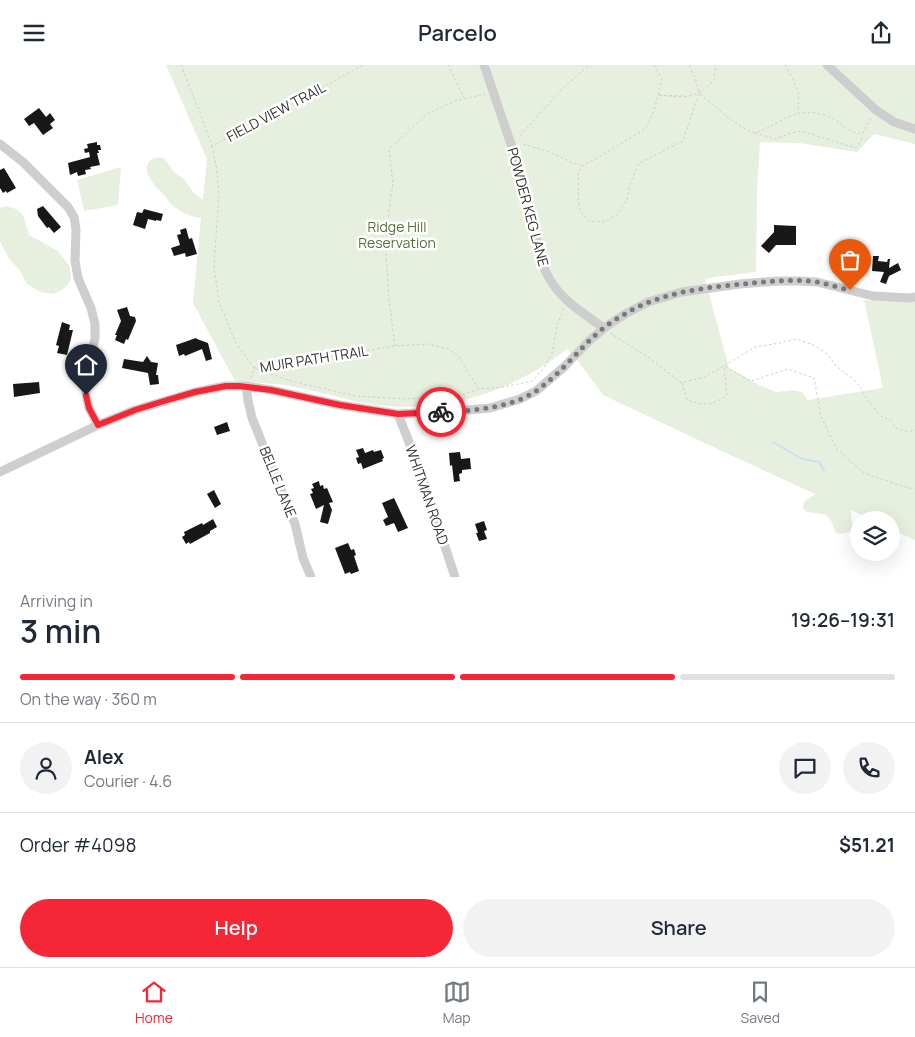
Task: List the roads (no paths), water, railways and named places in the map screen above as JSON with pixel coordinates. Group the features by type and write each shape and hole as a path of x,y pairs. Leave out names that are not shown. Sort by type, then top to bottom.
{"street":[{"name":"POWDER KEG LANE","path":"484,65 512,147 545,270 550,281 567,301 604,328"},
{"path":"827,65 876,110 894,122 915,129"},
{"path":"0,144 24,162 68,207 74,217 76,230 75,261 78,278 91,308 95,324 95,338 86,377 86,395 89,408 98,425"},
{"path":"0,472 98,425 135,410 195,392 226,386 245,386 271,390 340,405 398,414 490,408 520,399 536,391 589,341 625,313 682,292 778,281 817,282 873,296 915,297"},
{"name":"BELLE LANE","path":"245,386 252,418 295,524 303,558 311,577"},
{"name":"WHITMAN ROAD","path":"398,414 418,465 455,577"}],"waterway":[{"path":"773,442 802,459 819,462 824,471"}],"park label":[{"name":"Ridge Hill Reservation","path":"397,235"}]}
